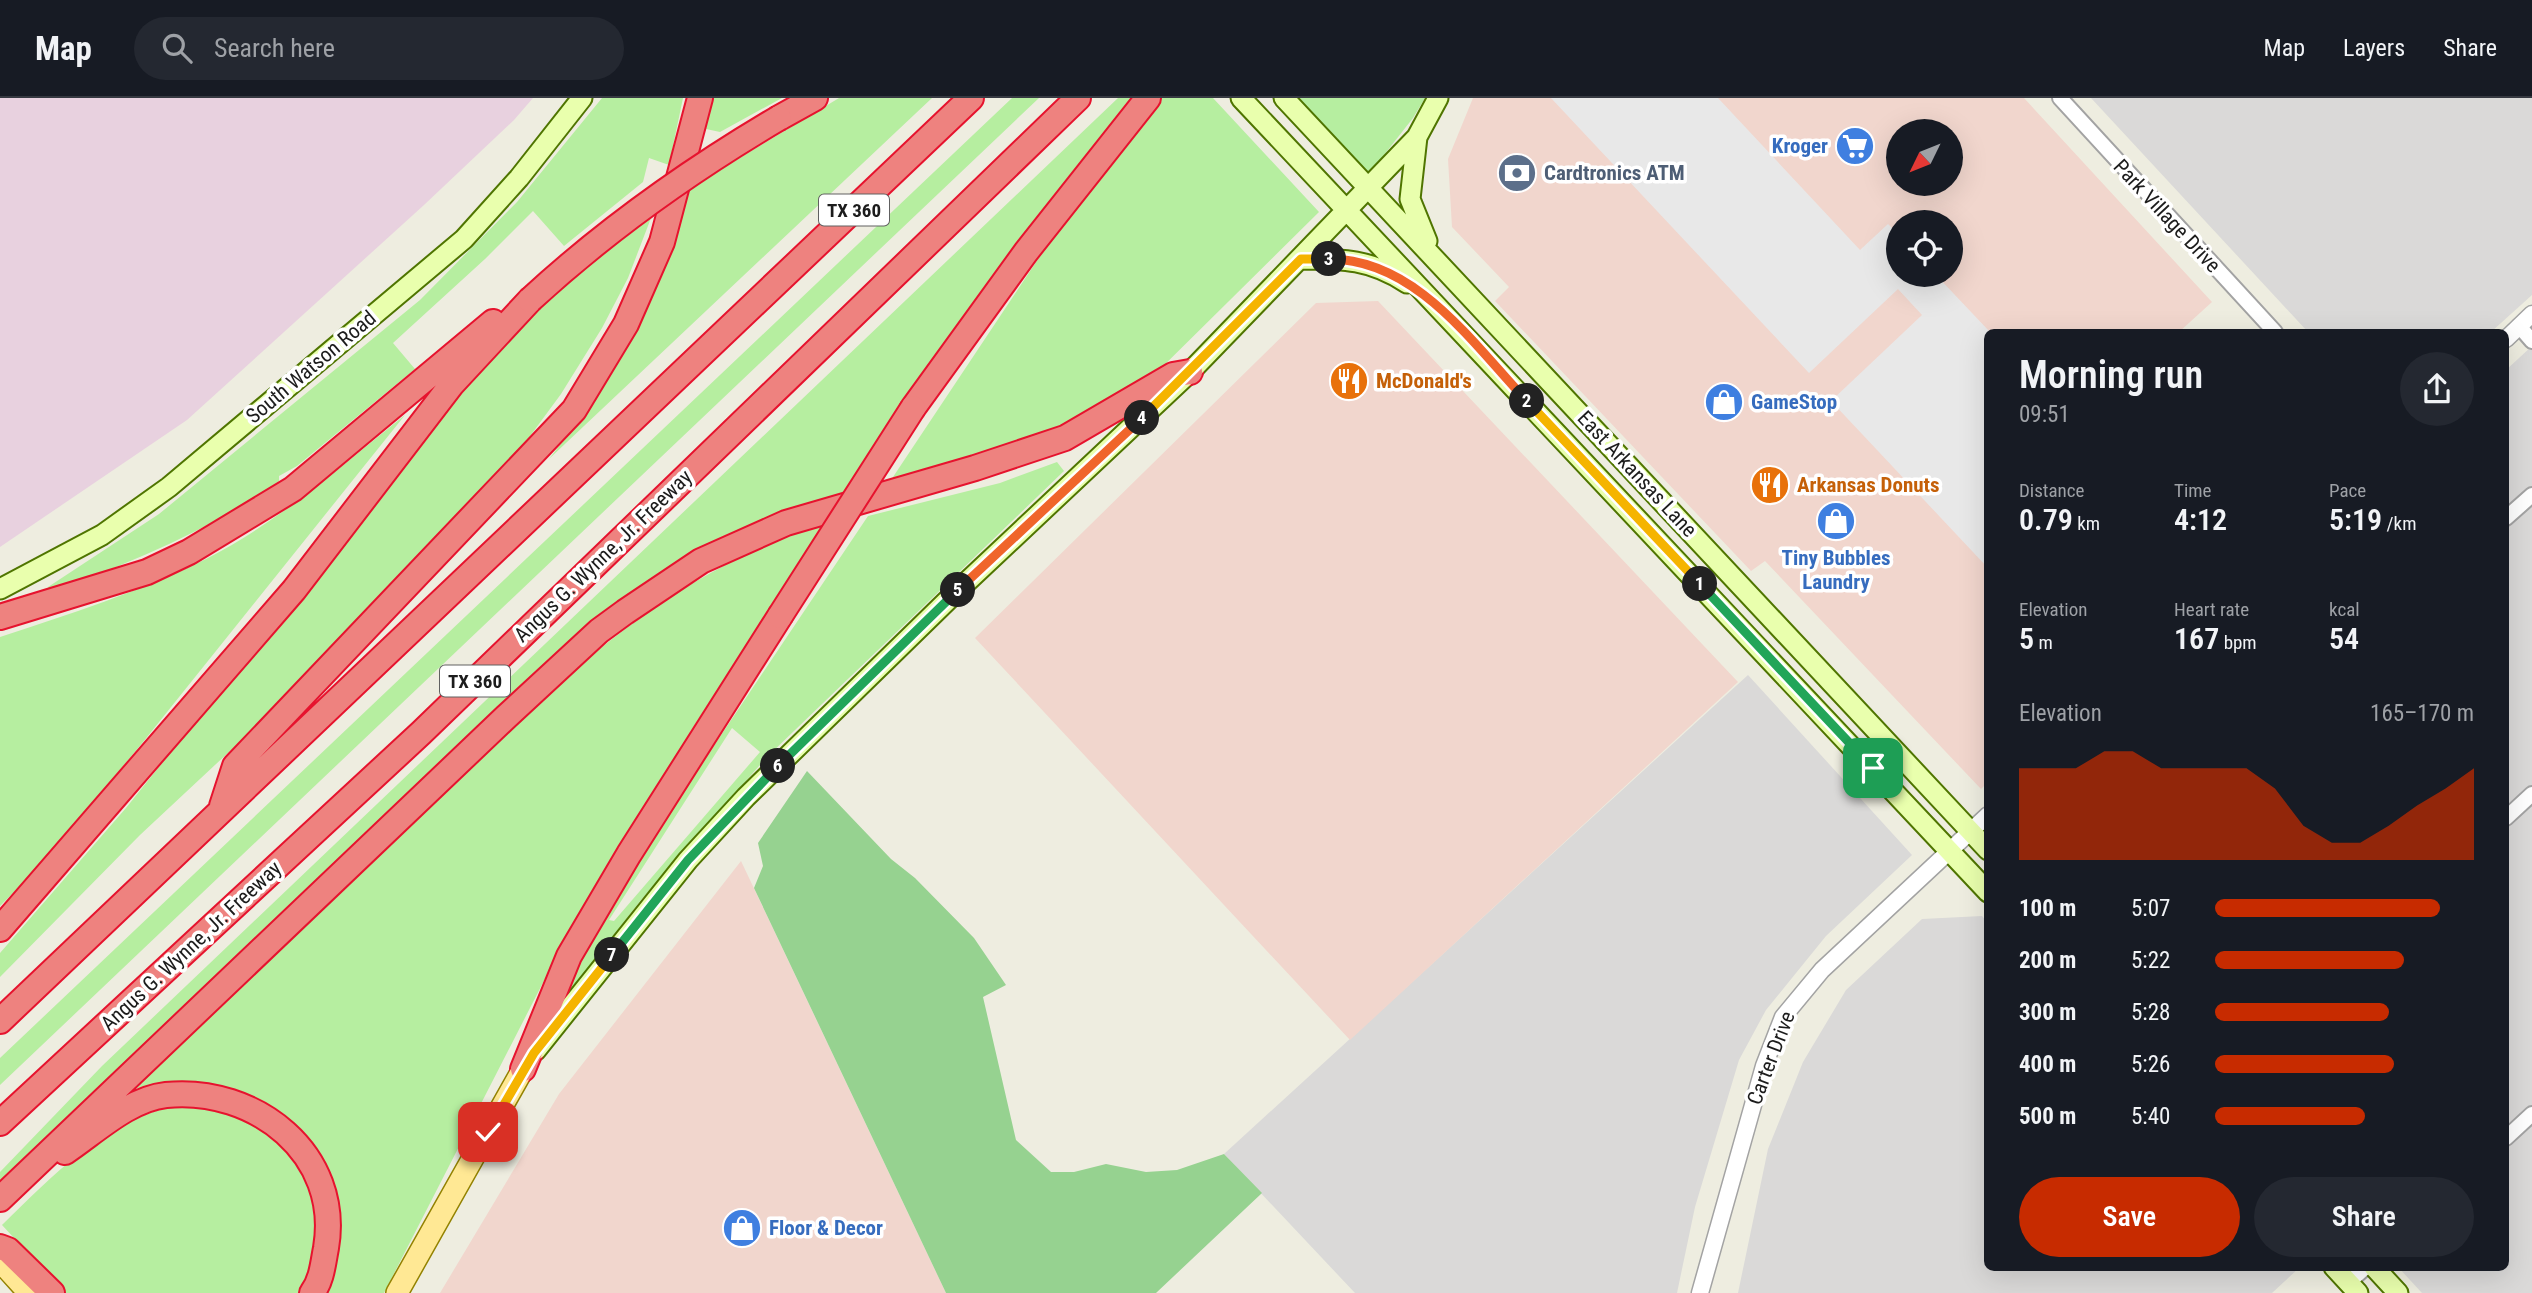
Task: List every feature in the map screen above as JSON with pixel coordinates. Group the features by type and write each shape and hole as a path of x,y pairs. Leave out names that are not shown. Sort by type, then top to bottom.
{"highway":[{"path":"220,810 235,766 574,410 625,324 662,242 700,98"},
{"path":"0,929 294,590 452,384 530,300 629,215 704,162 815,98"},
{"name":"TX 360","path":"0,1021 971,98"},
{"name":"Angus G. Wynne, Jr. Freeway","path":"0,1123 421,733 1078,98"},
{"path":"523,1069 569,956 629,854 913,408 1026,252 1148,98"},
{"path":"0,617 147,572 190,552 293,489 482,329 530,300"},
{"path":"0,1199 546,679 625,611 701,561 786,523 975,468 1065,438 1098,422 1172,375 1190,372"},
{"path":"33,1167 59,1156 137,1103 164,1095 214,1095 262,1113 286,1132 310,1164 329,1210 322,1273 312,1293"},
{"path":"1,1257 8,1250 52,1293"}],"main road":[{"name":"South Watson Road","path":"0,589 102,535 169,487 464,239 519,178 582,98"},
{"name":"East Arkansas Lane","path":"1241,98 1984,888"},
{"name":"East Arkansas Lane","path":"1284,98 1984,846"},
{"path":"397,1293 523,1069 688,860 746,797 955,593 1190,372 1417,137 1438,98"},
{"path":"1417,137 1410,199 1420,228 1441,266"},
{"path":"1301,259 1347,260 1375,265 1430,299"},
{"path":"1,1257 29,1293"},
{"path":"2338,1271 2353,1288"},
{"path":"2378,1271 2398,1293"}],"street":[{"name":"Park Village Drive","path":"2060,98 2272,329"},
{"path":"2509,336 2532,314"},
{"path":"2519,326 2532,341"},
{"path":"2509,515 2532,495"},
{"path":"2509,815 2532,794"},
{"name":"Carter Drive","path":"1700,1293 1764,1066 1783,1017 1822,970 1984,820"},
{"path":"2509,1135 2532,1114"},
{"path":"2353,1288 2364,1271"}],"shaded area":[{"path":"0,98 533,98 514,120 424,205 187,420 0,547"},
{"path":"1473,98 2024,98 2212,302 2182,329 1984,329 1984,786 1981,789 1765,561 1751,571 1495,301 1509,287 1452,227 1448,159"},
{"path":"1551,98 1718,98 1860,250 1886,226 1886,287 1947,287 1987,329 1984,329 1984,564 1831,401 1922,315 1898,289 1809,373"},
{"path":"2091,98 2532,98 2532,295 2494,329 2305,329"},
{"path":"1378,301 1738,682 1350,1040 975,638 1316,303"},
{"path":"2532,346 2532,1293 2422,1293 2402,1271 2509,1271 2509,367"},
{"path":"1748,675 1912,855 1826,936 1766,1010 1739,1060 1695,1207 1677,1293 1355,1293 1224,1154"},
{"path":"741,861 946,1293 440,1293 559,1094"},
{"path":"1982,916 1984,918 1984,1271 2296,1271 2272,1293 1738,1293 1768,1149 1803,1062 1846,990 1922,919"}],"green space":[{"path":"602,98 683,98 669,165 649,158 643,182 564,246 533,211 393,343 415,369 297,466 279,476 279,481 225,516 197,530 51,594 48,587 159,514 420,300 517,202"},
{"path":"710,98 782,98 720,132 706,129"},
{"path":"839,98 932,98 549,459 570,432 670,251 690,188"},
{"path":"1012,98 1039,98 0,1085 0,1058"},
{"path":"1118,98 1134,98 1068,177 843,497 658,576 0,1185 0,1172 102,1066"},
{"path":"1160,98 1213,98 1319,212 1142,387 1055,435 891,480 1074,205"},
{"path":"1296,98 1425,98 1413,118 1369,174"},
{"path":"651,218 628,278 602,328 561,394 522,447 306,680 140,835 0,977 0,953 126,808 482,364 577,273"},
{"path":"405,415 143,742 43,863 0,906 0,637 130,592 206,559 284,511"},
{"path":"1057,462 1064,471 767,757 641,900 565,998 552,1003 632,868 868,516 1000,483","holes":["732,728 760,752 614,921 609,920"]},
{"path":"827,523 690,732 695,737 551,967 384,1293 323,1293 333,1258 290,1127 144,1094 134,1085 512,726 606,644 655,607 708,574 765,546"},
{"path":"807,771 891,859 915,878 974,938 1006,985 983,997 1016,1140 1051,1172 1074,1172 1106,1164 1146,1172 1177,1170 1224,1154 1262,1193 1156,1293 946,1293 754,888 763,866 758,843"},
{"path":"177,1105 215,1106 250,1122 274,1139 293,1158 306,1181 313,1206 315,1233 311,1262 302,1293 65,1293 2,1225 61,1169 103,1137 151,1113"}],"place":[{"name":"Kroger","path":"1855,146"},
{"name":"Cardtronics ATM","path":"1517,173"},
{"name":"McDonald's","path":"1349,381"},
{"name":"GameStop","path":"1724,402"},
{"name":"Arkansas Donuts","path":"1770,485"},
{"name":"Tiny Bubbles Laundry","path":"1836,521"},
{"name":"Floor & Decor","path":"742,1228"}],"route":[{"path":"488,1132 534,1053 688,860 746,797 955,593 1190,372 1301,259 1361,261 1375,265 1430,299 1873,768"}]}
